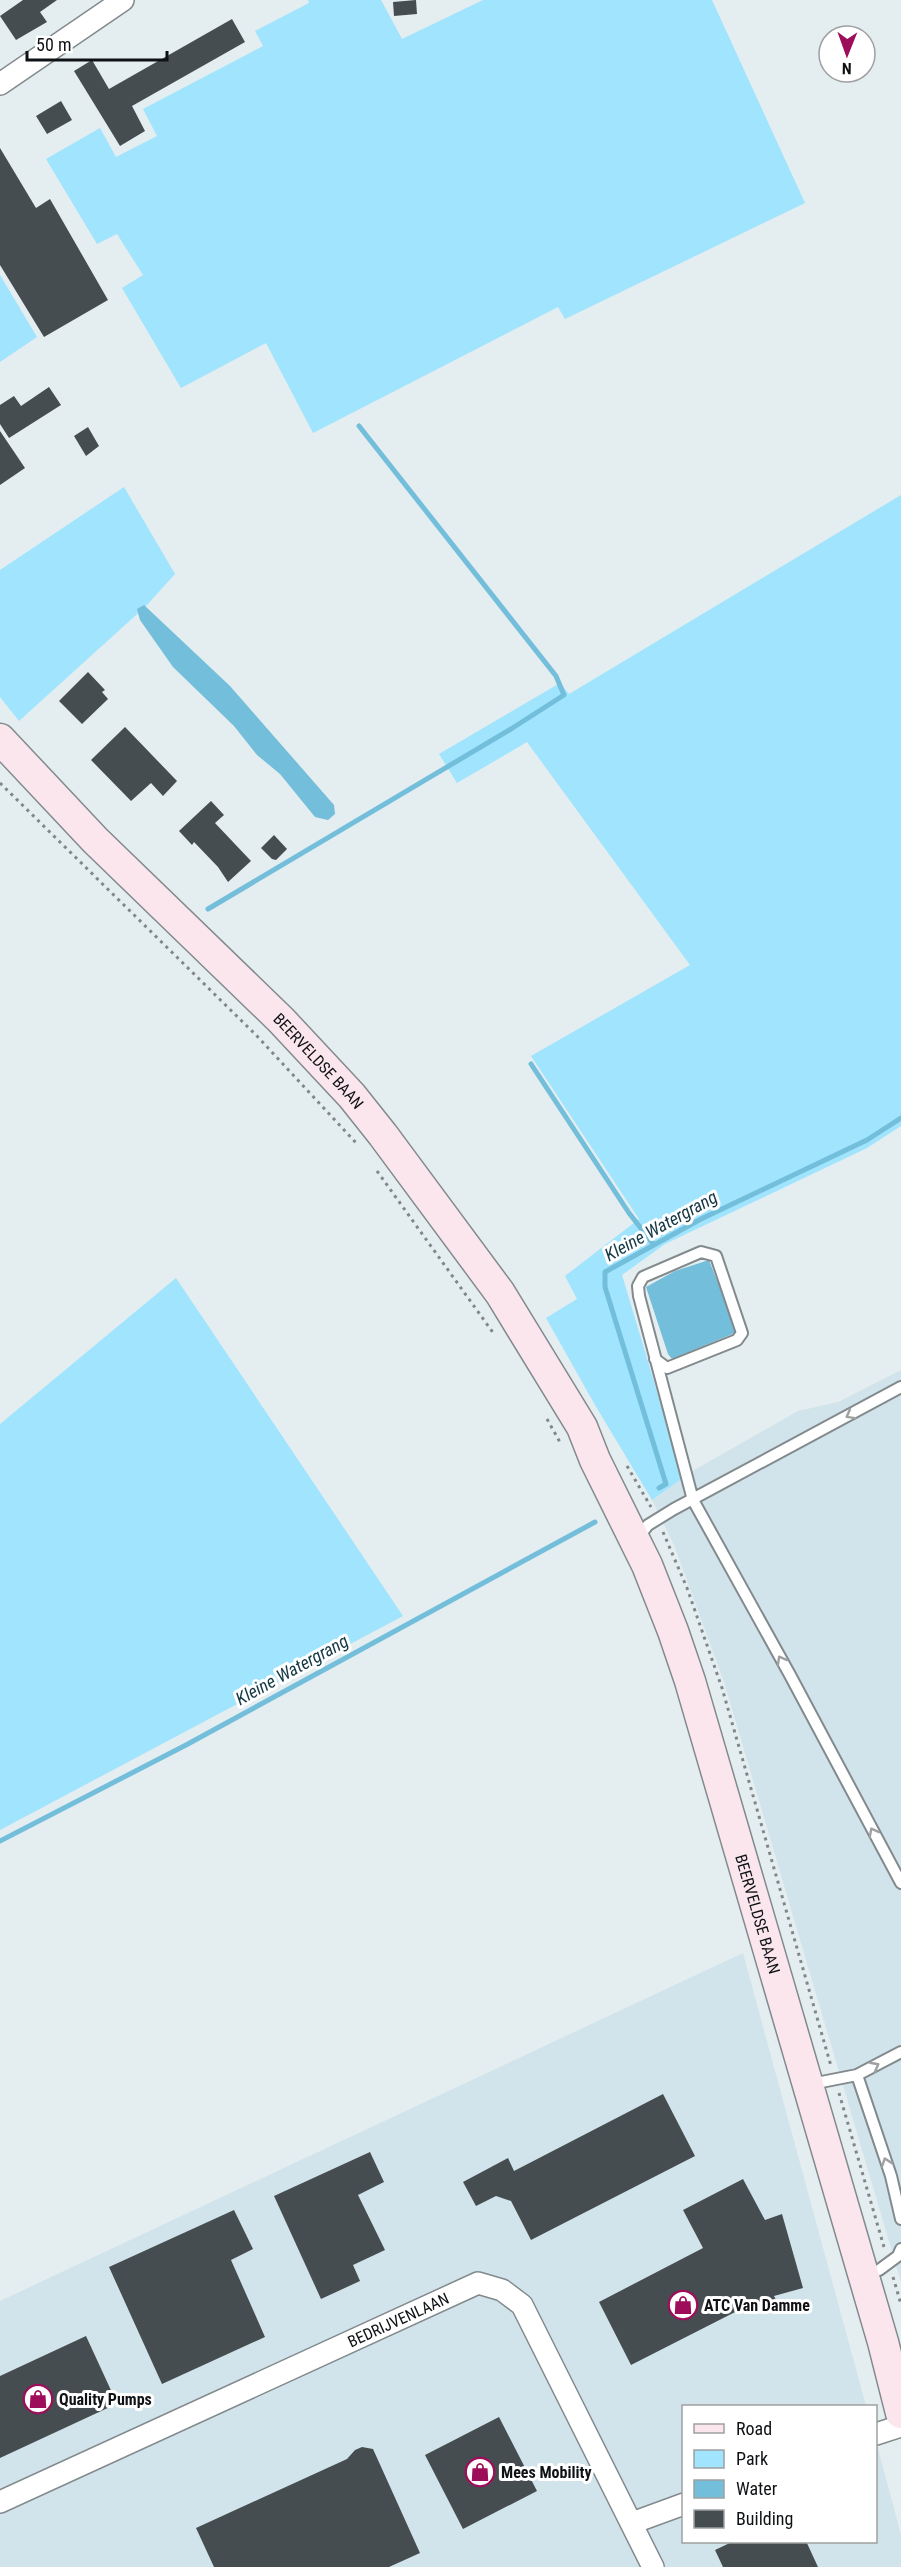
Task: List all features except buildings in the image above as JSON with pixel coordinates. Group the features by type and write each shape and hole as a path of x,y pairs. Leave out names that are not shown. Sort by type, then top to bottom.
{"main road":[{"name":"BEERVELDSE BAAN","path":"0,739 94,840 281,1020 352,1096 500,1293 524,1329 582,1427 595,1461 642,1533 816,2083 879,2270 901,2352"},
{"name":"BEERVELDSE BAAN","path":"816,2083 901,2413"}],"street":[{"path":"0,84 123,0"},
{"name":"BEDRIJVENLAAN","path":"0,2502 478,2283 502,2290 522,2305 632,2523"},
{"path":"877,2434 901,2426"},
{"path":"653,2567 632,2523 682,2505"}],"lane":[{"path":"655,1359 667,1368 737,1340 742,1333 716,1256 701,1252 643,1277 639,1286 639,1296 655,1359 693,1500 901,1883"},
{"path":"642,1533 693,1500 901,1387"},
{"path":"816,2083 857,2075 901,2052"},
{"path":"857,2075 899,2196 901,2219"},
{"path":"879,2270 898,2256 901,2249"}],"path":[{"path":"0,783 256,1035 359,1147"},
{"path":"373,1165 483,1315 500,1342"},
{"path":"544,1415 565,1451"}],"shaded area":[{"path":"901,1370 901,2282 724,1682 674,1545 652,1500 696,1469 798,1411 838,1402"},
{"path":"743,1953 866,2405 682,2405 682,2543 877,2543 877,2445 901,2535 901,2567 0,2567 0,2301"}],"green space":[{"path":"308,0 381,0 402,39 483,0 712,0 805,203 565,319 558,307 313,433 266,343 181,388 122,288 143,275 117,234 97,244 46,159 100,128 116,157 157,136 143,109 263,46 255,31 309,3"},
{"path":"0,275 37,337 0,362"},
{"path":"124,487 175,574 146,606 19,721 0,697 0,570"},
{"path":"901,495 901,1126 867,1148 665,1244 622,1275 683,1478 652,1500 546,1318 577,1299 565,1276 639,1219 531,1056 690,965 527,742 457,783 439,754 560,683 569,694"},
{"path":"176,1278 403,1616 0,1830 0,1424"}],"water":[{"path":"144,605 230,686 334,805 335,814 328,820 315,817 280,774 257,755 234,726 173,667 140,620 137,609"},
{"path":"709,1260 737,1332 672,1359 668,1354 646,1287 675,1271"}],"waterway":[{"path":"208,909 511,729 564,695 556,676 359,426"},
{"path":"531,1064 629,1213 654,1245"},
{"name":"Kleine Watergrang","path":"659,1488 666,1484 605,1287 605,1272 701,1219 867,1140 901,1118"},
{"name":"Kleine Watergrang","path":"0,1841 186,1745 595,1522"}],"place":[{"name":"ATC Van Damme","path":"683,2305"},
{"name":"Quality Pumps","path":"38,2399"},
{"name":"Mees Mobility","path":"480,2472"}]}
